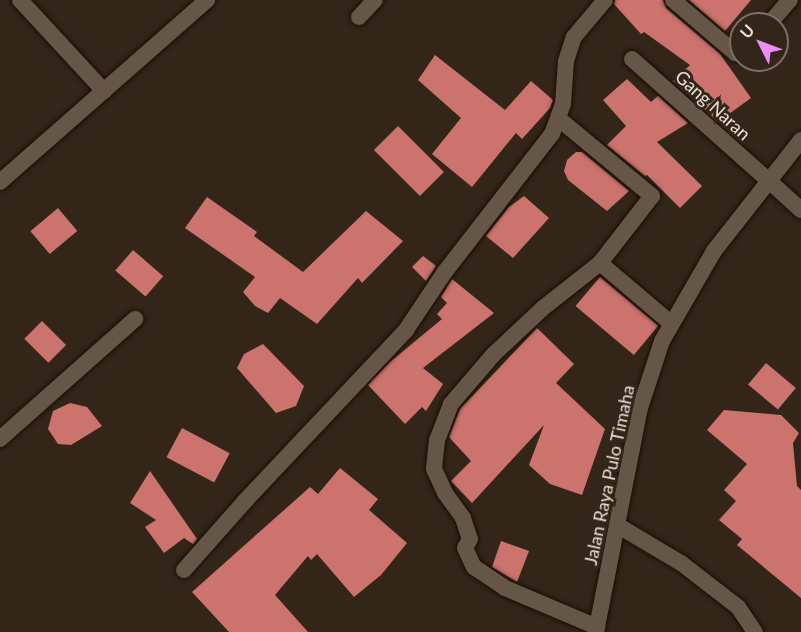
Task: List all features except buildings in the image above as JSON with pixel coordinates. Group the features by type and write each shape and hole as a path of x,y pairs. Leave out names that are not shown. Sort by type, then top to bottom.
{"street":[{"path":"20,0 104,91"},
{"path":"0,182 207,0"},
{"path":"359,17 375,0"},
{"path":"184,570 245,501 406,330 444,273 552,134 563,104 566,61 574,37 604,0"},
{"path":"673,0 729,48"},
{"path":"780,12 790,0"},
{"name":"Gang Naran","path":"632,59 768,180"},
{"path":"559,119 652,196 600,263 543,308 493,355 451,404 437,440 434,469 445,493 466,525 470,539 465,548 474,567 505,588 596,629"},
{"name":"Jalan Raya Pulo Timaha","path":"596,629 640,408 662,341 714,251 801,140"},
{"path":"768,180 800,209"},
{"path":"600,263 672,324"},
{"path":"0,439 135,319"},
{"path":"618,525 681,562 738,608 755,632"}]}
